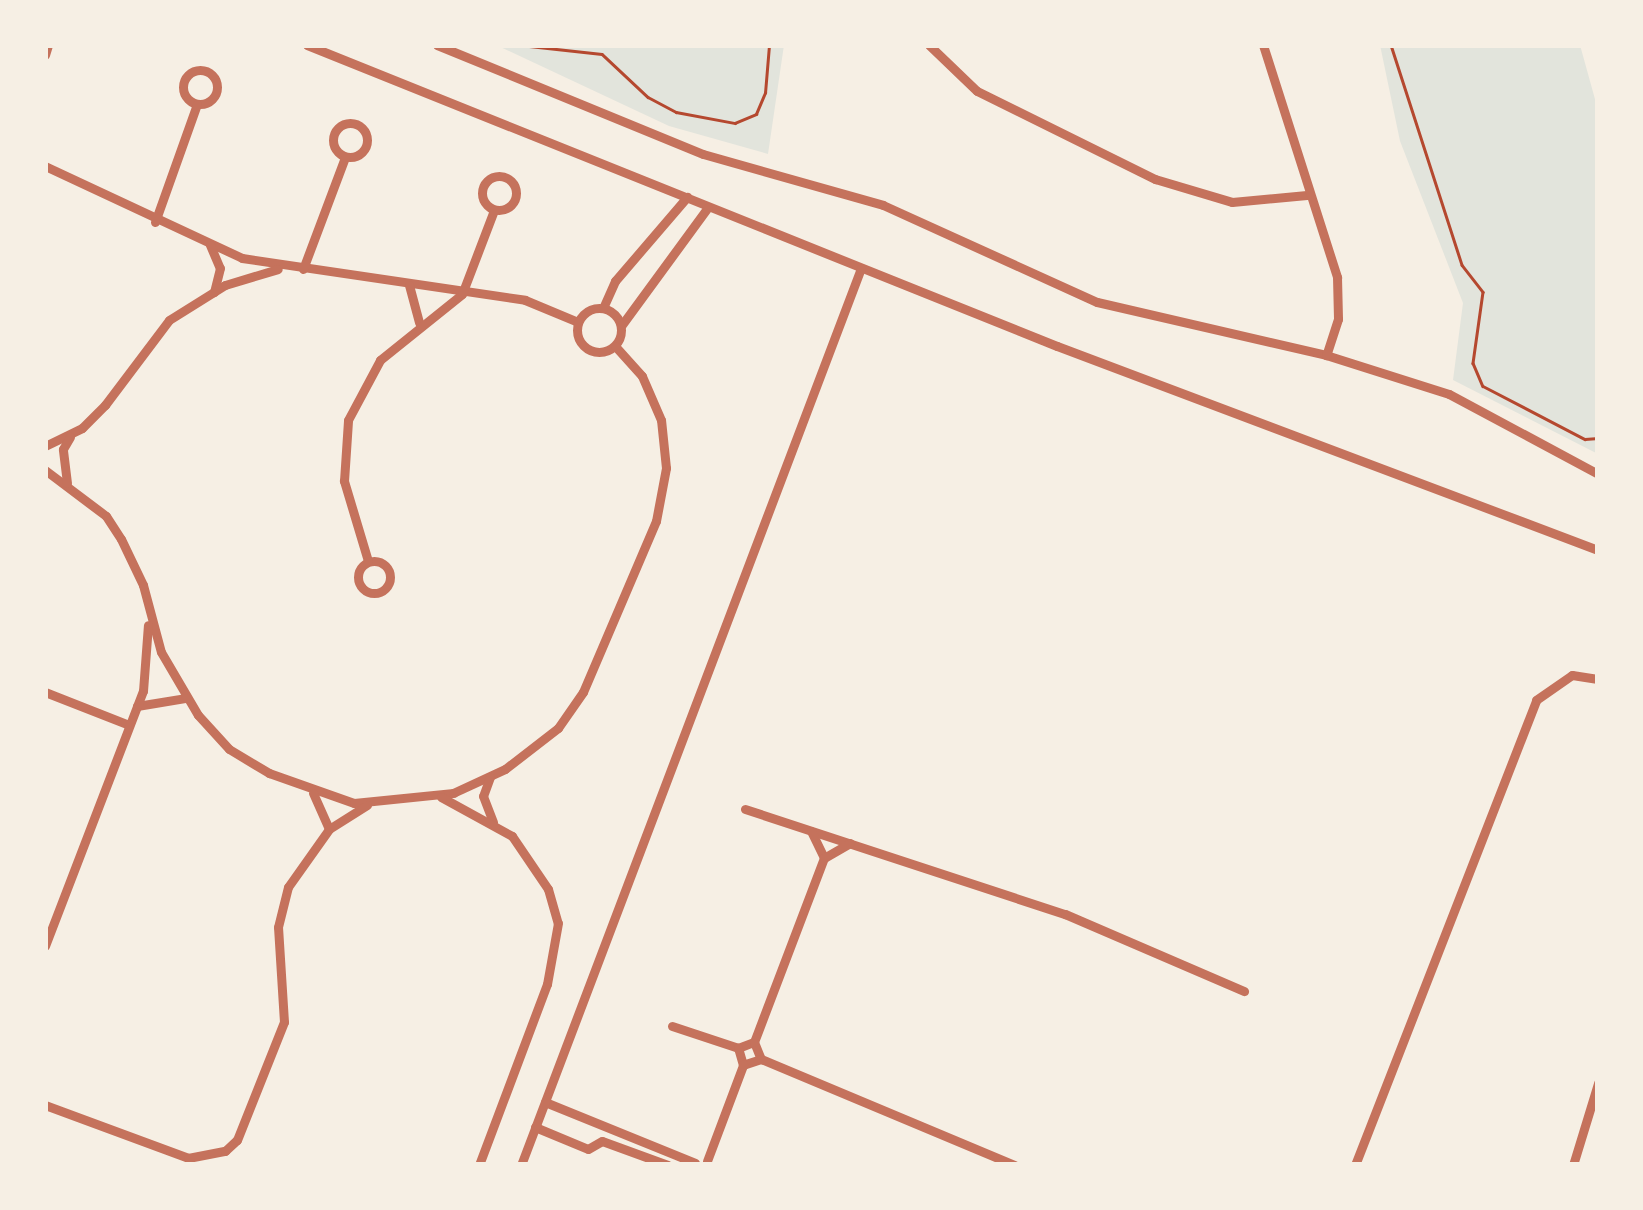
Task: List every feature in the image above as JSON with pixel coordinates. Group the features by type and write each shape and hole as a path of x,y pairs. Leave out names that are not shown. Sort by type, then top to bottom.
{"street":[{"path":"45,54 48,45"},
{"path":"308,45 861,268 1598,550"},
{"path":"437,45 702,154 883,205 1098,302 1326,356 1449,394 1598,474"},
{"path":"928,45 977,91 1155,179 1232,202 1307,195"},
{"path":"1264,45 1307,195 1338,277 1338,319 1326,356"},
{"path":"155,222 197,104"},
{"path":"303,269 345,156"},
{"path":"45,166 155,222 280,268 525,300 578,322"},
{"path":"578,322 603,308 615,281 687,197"},
{"path":"578,322 586,348 600,353 615,346 621,326 708,208"},
{"path":"368,561 351,513 342,448 359,392 380,360 419,323 462,294 494,210"},
{"path":"210,245 220,268 214,292"},
{"path":"45,446 72,434 106,405 155,331 214,292 280,268"},
{"path":"521,1165 861,268"},
{"path":"409,285 419,323"},
{"path":"603,308 621,326"},
{"path":"45,470 68,484 121,539 161,652 186,698 229,749 312,791 370,803 439,796 490,777 558,728 583,692 656,521 666,468 661,420 642,376 615,346"},
{"path":"68,484 63,450 72,434"},
{"path":"45,946 137,706 149,656 148,607"},
{"path":"1355,1165 1536,700 1572,675 1598,679"},
{"path":"45,692 129,725"},
{"path":"137,706 186,698"},
{"path":"490,777 482,796 495,824"},
{"path":"312,791 329,828"},
{"path":"439,796 495,824 532,860 558,923 547,984 478,1165"},
{"path":"45,1105 188,1158 225,1151 237,1140 284,1022 278,926 288,887 329,828 370,803"},
{"path":"744,809 1125,936 1244,991"},
{"path":"811,832 824,858"},
{"path":"761,1059 754,1042 824,858 850,843"},
{"path":"672,1026 738,1048 754,1042"},
{"path":"545,1102 695,1164 710,1163 743,1065 738,1048"},
{"path":"743,1065 761,1059 1016,1165"},
{"path":"1573,1165 1598,1083"},
{"path":"536,1127 588,1148 602,1141 668,1165"}],"path":[{"path":"520,45 602,54 648,97 676,112 736,124 756,114 765,93 768,45"},
{"path":"1391,45 1462,265 1483,292 1474,363 1484,386 1585,439 1598,438"}],"shaded area":[{"path":"496,45 784,45 768,154 669,126"},
{"path":"1380,45 1580,45 1598,110 1598,454 1453,380 1463,303 1400,141"}]}
